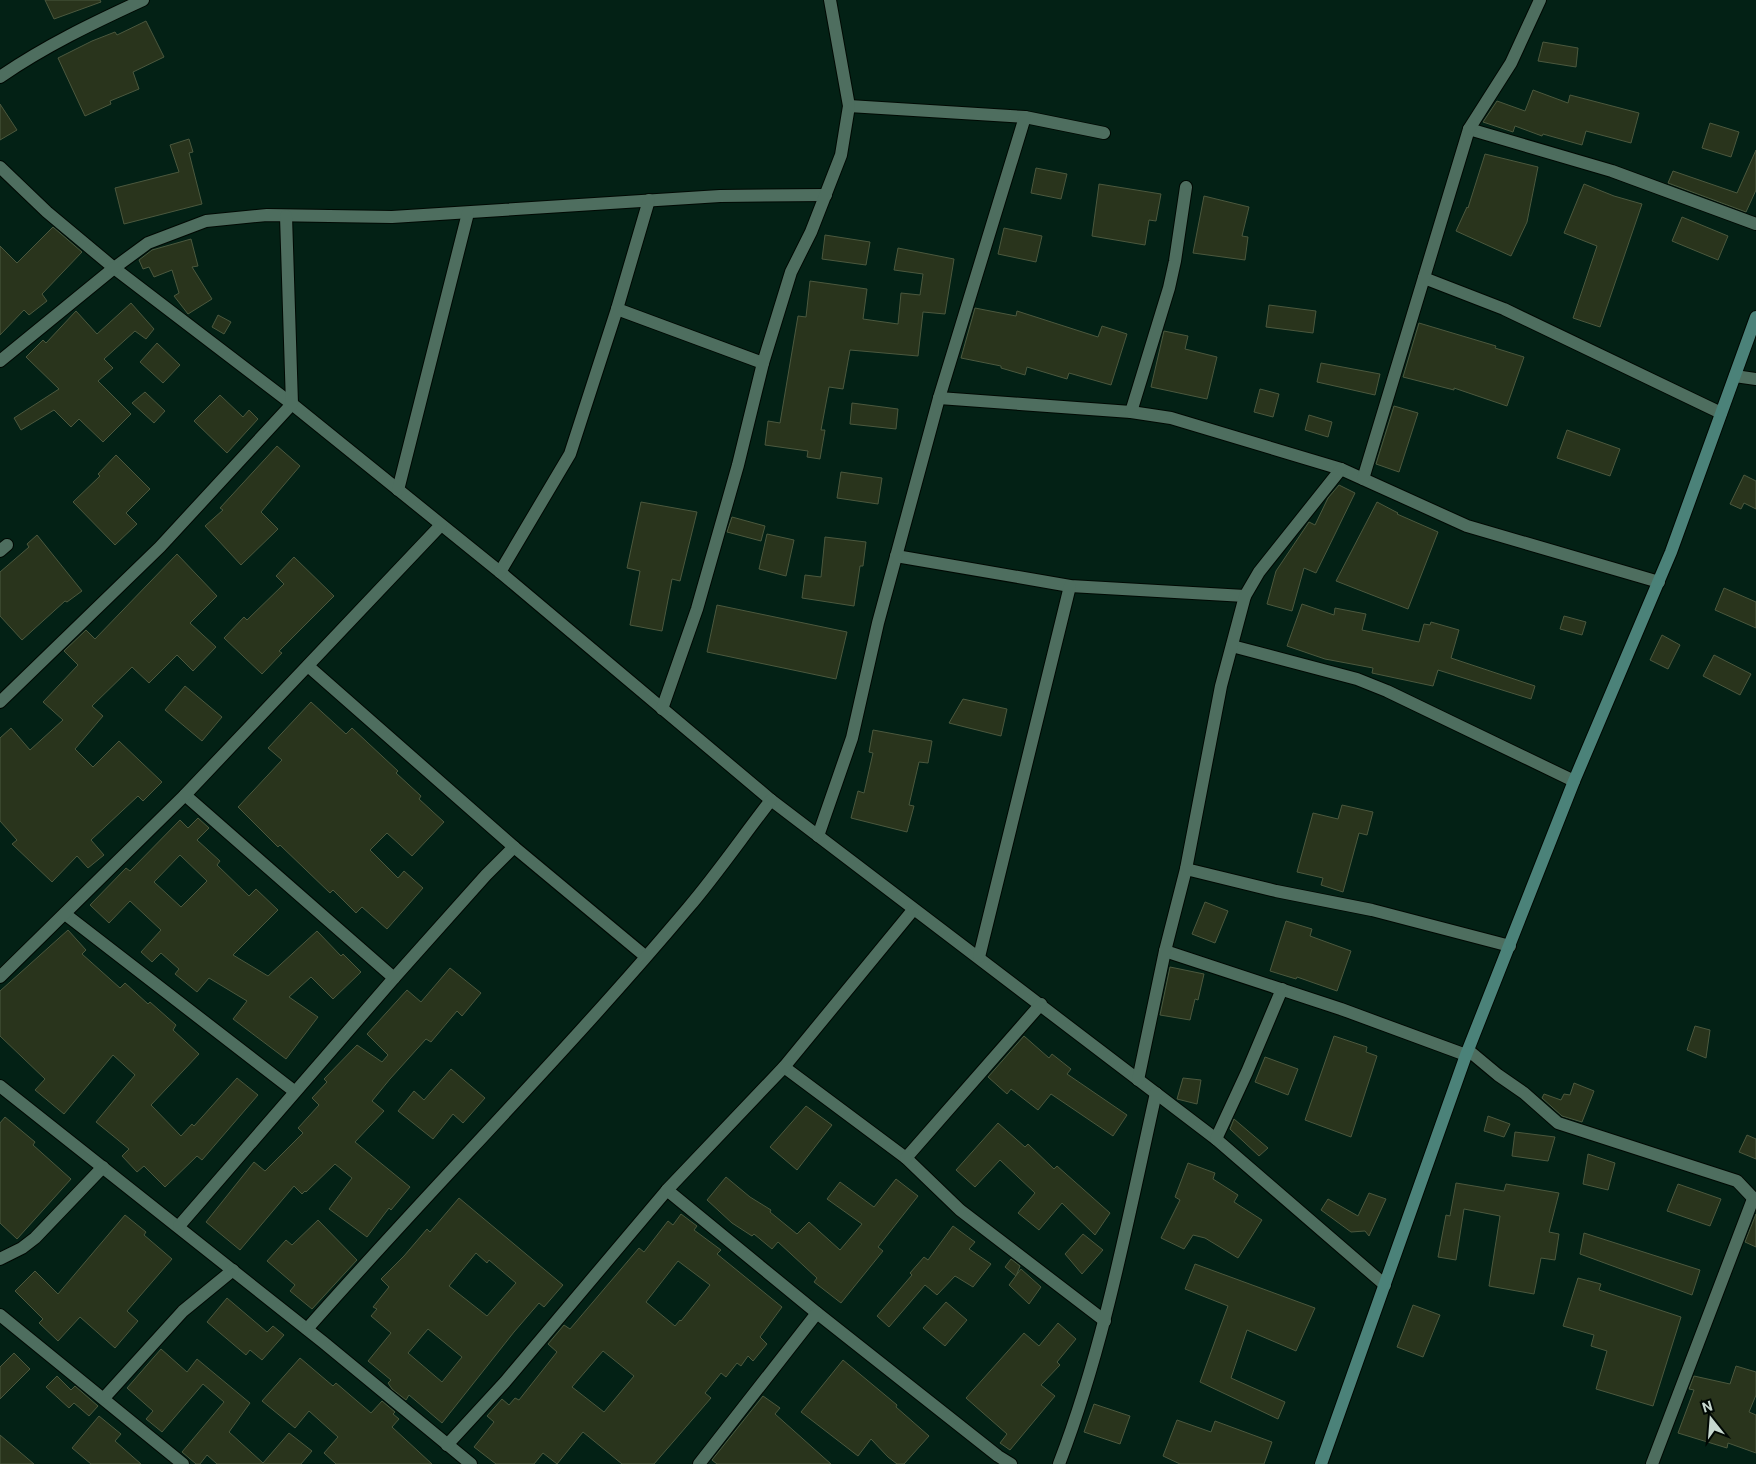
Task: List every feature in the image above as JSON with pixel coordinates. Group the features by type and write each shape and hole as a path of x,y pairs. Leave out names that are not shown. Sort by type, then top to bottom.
{"main road":[{"path":"1321,1464 1467,1052 1574,781 1659,582 1756,317"}],"street":[{"path":"0,77 32,55 72,33 143,0"},
{"path":"662,709 697,609 738,465 763,363 791,272 826,196 840,155 849,106 830,0"},
{"path":"1364,480 1469,130 1511,63 1540,0"},
{"path":"849,106 1025,116 1104,133"},
{"path":"818,836 852,738 896,556 939,398 1025,116"},
{"path":"1469,130 1612,171 1756,224"},
{"path":"0,167 47,212 114,268 292,404 500,572 771,800 912,910 978,956 1216,1139 1385,1285"},
{"path":"1131,412 1169,288 1186,187"},
{"path":"0,362 114,268 148,244 206,222 267,214 286,216 392,217 720,196 826,196"},
{"path":"500,572 570,454 618,308 649,200"},
{"path":"398,490 468,213"},
{"path":"3,699 160,547 292,404 286,216"},
{"path":"1424,278 1504,309 1721,413"},
{"path":"618,308 763,363"},
{"path":"1735,376 1756,379"},
{"path":"939,398 1131,412 1171,418 1340,469 1467,526 1659,582"},
{"path":"1138,1080 1165,951 1186,869 1221,686 1245,596 1259,572 1340,469"},
{"path":"0,977 185,795 441,525"},
{"path":"896,556 1070,586 1245,596"},
{"path":"978,956 1070,586"},
{"path":"1232,646 1356,679 1387,691 1574,781"},
{"path":"308,666 514,847 645,956"},
{"path":"0,683 3,699"},
{"path":"185,795 394,978"},
{"path":"307,1329 397,1227 492,1128 688,908 771,800"},
{"path":"178,1226 394,978 486,875 514,847"},
{"path":"1186,869 1276,891 1372,910 1510,946"},
{"path":"447,1445 505,1382 668,1190 784,1067 912,910"},
{"path":"65,914 294,1091"},
{"path":"1165,951 1467,1052 1524,1093 1558,1124 1737,1181 1744,1187 1754,1200 1652,1464"},
{"path":"1216,1139 1252,1063 1282,989"},
{"path":"906,1158 1041,1004"},
{"path":"784,1067 906,1158 960,1210 1106,1321"},
{"path":"0,1086 307,1329 471,1464"},
{"path":"1058,1464 1074,1426 1106,1321 1156,1093"},
{"path":"0,1258 22,1248 35,1238 103,1167"},
{"path":"668,1190 817,1313 998,1456 1011,1464"},
{"path":"104,1398 183,1311 233,1270"},
{"path":"699,1464 817,1313"},
{"path":"0,1315 183,1464"}],"building":[{"path":"45,0 100,0 101,2 54,19"},
{"path":"146,21 164,57 133,72 139,89 110,101 111,104 85,116 58,58 92,41 115,32 117,35"},
{"path":"1543,42 1578,48 1576,67 1538,61"},
{"path":"1533,90 1568,103 1570,95 1639,113 1631,143 1586,131 1582,145 1543,134 1542,136 1515,126 1513,132 1483,122 1497,101 1525,111"},
{"path":"0,104 17,130 0,140"},
{"path":"1710,123 1739,132 1731,157 1702,148"},
{"path":"189,139 193,152 189,153 202,204 124,224 115,188 179,172 170,145"},
{"path":"1756,150 1756,190 1746,212 1668,183 1673,171 1737,193"},
{"path":"1485,154 1538,167 1527,222 1511,256 1456,231 1468,208"},
{"path":"1036,168 1067,174 1061,199 1031,193"},
{"path":"1099,184 1161,194 1156,221 1149,220 1145,245 1092,236"},
{"path":"1584,184 1614,196 1642,204 1600,327 1573,318 1597,246 1564,233"},
{"path":"1204,196 1249,207 1242,236 1248,237 1245,260 1193,253"},
{"path":"1682,217 1728,236 1718,260 1672,241"},
{"path":"53,227 82,252 42,294 47,301 29,315 24,310 0,335 0,246 17,263"},
{"path":"1004,228 1042,236 1036,262 998,254"},
{"path":"825,235 870,242 866,265 822,259"},
{"path":"191,239 198,266 192,267 212,299 188,314 174,296 179,293 172,270 154,277 149,267 143,269 139,260 152,250"},
{"path":"898,248 954,259 945,314 923,312 918,356 850,350 843,389 829,387 821,430 825,430 820,459 807,457 808,451 765,445 768,421 780,423 798,316 806,317 810,281 867,289 863,319 898,324 901,293 920,295 923,274 894,270"},
{"path":"131,303 154,329 146,339 135,331 104,359 113,368 98,381 131,414 103,442 79,419 71,427 54,410 21,430 14,418 59,389 26,357 43,340 46,343 76,311 97,334"},
{"path":"1269,305 1316,311 1313,333 1266,327"},
{"path":"975,308 1016,316 1017,311 1098,337 1102,326 1127,334 1111,385 1069,373 1067,379 1027,367 1025,375 1001,368 1001,366 961,358"},
{"path":"218,315 231,322 224,334 212,327"},
{"path":"1419,323 1496,346 1495,348 1524,357 1507,406 1454,388 1454,390 1403,377"},
{"path":"1164,331 1188,336 1185,349 1217,357 1207,399 1151,387"},
{"path":"157,343 180,365 163,383 140,362"},
{"path":"1321,363 1380,374 1375,395 1317,382"},
{"path":"1260,389 1279,394 1273,417 1254,412"},
{"path":"145,392 165,411 154,423 132,403"},
{"path":"220,395 243,417 249,410 258,419 227,453 194,421"},
{"path":"852,403 898,409 896,429 850,424"},
{"path":"1394,406 1418,413 1399,472 1376,464"},
{"path":"1309,415 1332,422 1328,437 1305,430"},
{"path":"1567,430 1620,449 1610,476 1557,458"},
{"path":"277,446 300,466 261,512 278,529 241,565 205,526 223,510 220,508"},
{"path":"116,455 150,489 126,513 137,524 115,545 73,502 100,476 98,474"},
{"path":"841,472 882,478 878,504 837,498"},
{"path":"1744,475 1756,481 1756,509 1744,503 1741,509 1730,504"},
{"path":"1339,485 1355,493 1316,573 1304,568 1292,611 1267,604 1276,571 1309,522 1315,525 1328,498"},
{"path":"641,502 697,512 680,581 672,579 662,631 630,625 640,571 627,568"},
{"path":"1377,502 1397,514 1438,532 1408,609 1336,581"},
{"path":"732,517 765,526 761,541 727,532"},
{"path":"767,534 794,540 786,576 759,569"},
{"path":"37,535 82,591 67,602 65,601 22,640 0,616 0,572 29,547 27,544"},
{"path":"825,537 866,542 854,606 802,598 805,575 821,577"},
{"path":"177,554 217,596 190,623 216,647 193,671 177,655 149,683 132,667 92,706 103,716 75,749 93,767 119,741 162,782 143,801 138,796 91,840 104,855 88,868 77,856 52,882 12,844 17,840 0,821 0,738 11,728 30,750 63,720 43,702 78,665 64,651 86,630 95,639"},
{"path":"294,557 334,596 279,651 282,653 262,674 224,638 244,617 247,620 284,584 276,576"},
{"path":"1724,588 1756,602 1756,628 1715,610"},
{"path":"1302,604 1334,615 1335,608 1366,614 1362,630 1419,642 1424,624 1430,625 1431,622 1459,630 1451,658 1535,686 1531,699 1438,670 1433,686 1372,673 1373,668 1325,659 1287,646"},
{"path":"717,605 847,632 836,679 707,652"},
{"path":"1564,616 1586,622 1582,635 1560,629"},
{"path":"1662,635 1680,645 1668,669 1650,660"},
{"path":"1714,655 1751,674 1740,695 1703,676"},
{"path":"185,686 222,717 202,741 165,710"},
{"path":"963,699 1007,709 1001,736 949,723"},
{"path":"311,702 346,734 352,728 398,771 396,773 421,796 419,799 444,822 412,856 387,833 370,850 398,878 404,871 423,888 387,929 362,907 356,913 333,890 330,893 280,845 278,847 238,807 282,760 268,748"},
{"path":"873,730 932,741 928,763 919,762 909,805 914,806 907,832 851,818 858,791 864,793 873,753 869,752"},
{"path":"1342,805 1373,812 1367,835 1359,833 1343,892 1321,885 1323,878 1297,872 1313,813 1338,819"},
{"path":"198,818 209,828 197,840 220,861 217,865 249,896 256,889 278,910 233,955 268,976 317,931 341,956 343,954 361,972 333,999 311,977 289,997 318,1017 286,1059 233,1019 247,1001 209,978 197,992 175,974 179,969 161,953 152,962 141,952 161,930 130,901 109,923 90,905 126,868 130,871 180,820 188,828","holes":["180,855 207,881 181,907 154,882"]},
{"path":"1205,902 1228,911 1215,943 1192,934"},
{"path":"1286,921 1312,929 1310,936 1351,951 1337,991 1297,977 1296,979 1270,971"},
{"path":"68,930 86,950 82,954 120,988 125,983 148,1004 150,1002 176,1025 173,1030 199,1054 151,1105 181,1136 192,1124 194,1126 237,1078 258,1095 202,1160 197,1156 165,1187 144,1166 137,1172 122,1156 129,1149 96,1122 135,1075 113,1055 64,1114 35,1090 45,1079 0,1036 0,991"},
{"path":"1170,967 1204,974 1198,1000 1195,999 1190,1020 1160,1015"},
{"path":"450,968 481,993 462,1016 457,1011 431,1042 426,1039 390,1079 372,1101 384,1111 355,1142 410,1187 391,1210 389,1208 367,1237 329,1209 352,1178 335,1164 306,1192 302,1194 294,1186 240,1250 206,1222 254,1162 265,1171 303,1133 298,1128 319,1105 312,1098 327,1082 324,1079 357,1045 382,1062 388,1055 367,1034 407,990 421,1002"},
{"path":"1695,1026 1710,1030 1706,1058 1687,1050"},
{"path":"1024,1036 1049,1058 1052,1054 1071,1069 1067,1074 1127,1115 1113,1136 1051,1094 1038,1110 1011,1089 1007,1094 988,1077"},
{"path":"1334,1036 1367,1047 1366,1052 1377,1056 1351,1137 1305,1120"},
{"path":"1265,1057 1298,1069 1288,1095 1255,1082"},
{"path":"451,1069 485,1098 463,1123 453,1114 433,1139 398,1111 414,1091 424,1100"},
{"path":"1183,1078 1201,1080 1197,1104 1177,1099"},
{"path":"1574,1083 1594,1091 1582,1122 1562,1116 1542,1098 1544,1094 1561,1100 1564,1094 1570,1095"},
{"path":"806,1106 832,1125 797,1170 770,1147"},
{"path":"1488,1116 1510,1124 1504,1137 1484,1131"},
{"path":"5,1117 35,1142 33,1145 71,1179 17,1239 0,1223 0,1123"},
{"path":"1234,1119 1268,1148 1259,1156 1230,1129"},
{"path":"998,1123 1025,1147 1028,1144 1054,1169 1057,1166 1110,1213 1095,1235 1062,1203 1039,1230 1018,1213 1035,1193 1000,1160 975,1187 956,1170"},
{"path":"1515,1132 1555,1137 1548,1161 1512,1156"},
{"path":"1747,1135 1756,1139 1756,1159 1739,1152"},
{"path":"1588,1154 1615,1163 1608,1190 1583,1184"},
{"path":"1188,1163 1215,1173 1213,1179 1238,1195 1234,1202 1262,1220 1238,1258 1205,1238 1193,1235 1184,1249 1161,1238 1180,1200 1175,1197"},
{"path":"726,1177 750,1197 771,1210 770,1212 797,1234 809,1222 840,1250 862,1224 827,1199 840,1182 874,1207 896,1179 918,1196 878,1247 883,1251 841,1303 814,1282 817,1278 778,1242 772,1249 754,1234 752,1236 732,1223 707,1200"},
{"path":"1456,1183 1504,1191 1506,1184 1559,1193 1549,1232 1559,1234 1555,1260 1541,1258 1534,1294 1489,1286 1500,1216 1464,1209 1456,1260 1438,1257 1446,1215 1450,1216"},
{"path":"1678,1184 1721,1199 1710,1226 1667,1211"},
{"path":"1369,1193 1386,1199 1369,1236 1365,1231 1351,1232 1321,1210 1328,1199 1358,1216"},
{"path":"459,1198 563,1285 544,1307 539,1303 442,1423 409,1395 406,1400 392,1389 388,1383 391,1380 368,1361 391,1333 371,1316 377,1309 373,1307 389,1287 381,1279 427,1229 430,1232","holes":["476,1253 487,1263 489,1260 516,1283 487,1316 449,1286","428,1329 462,1357 442,1382 408,1353"]},
{"path":"681,1214 697,1226 694,1230 721,1250 717,1254 782,1307 760,1337 767,1344 753,1361 748,1356 741,1366 737,1363 726,1377 721,1373 705,1393 711,1398 654,1464 622,1464 583,1432 557,1464 543,1453 534,1464 496,1464 474,1447 494,1422 487,1416 502,1399 509,1405 515,1398 519,1400 557,1352 548,1344 564,1325 570,1329 639,1248 644,1252 668,1221 673,1225","holes":["678,1261 710,1285 675,1326 646,1302","603,1351 634,1376 604,1412 572,1387"]},
{"path":"1756,1214 1756,1247 1745,1242"},
{"path":"125,1215 146,1232 144,1235 172,1259 127,1311 138,1321 115,1348 80,1317 58,1341 39,1323 43,1319 15,1291 35,1271 58,1294"},
{"path":"318,1220 357,1260 312,1309 290,1291 295,1285 267,1261 286,1240 292,1245"},
{"path":"953,1226 975,1242 969,1249 991,1264 973,1287 955,1276 937,1295 925,1285 889,1327 877,1316 912,1275 910,1273 924,1257 928,1260"},
{"path":"1584,1233 1700,1270 1692,1295 1580,1254"},
{"path":"1083,1234 1103,1250 1082,1274 1065,1254"},
{"path":"1011,1259 1020,1266 1016,1276 1005,1267"},
{"path":"1195,1264 1315,1308 1296,1351 1247,1330 1231,1378 1285,1402 1278,1419 1200,1382 1228,1306 1185,1289"},
{"path":"1021,1269 1041,1287 1029,1304 1009,1285"},
{"path":"1578,1278 1601,1284 1599,1290 1681,1317 1653,1406 1596,1389 1607,1351 1591,1346 1594,1335 1563,1326"},
{"path":"227,1298 267,1332 273,1326 284,1335 262,1360 250,1350 246,1355 207,1322"},
{"path":"946,1302 967,1320 945,1346 923,1328"},
{"path":"1413,1305 1440,1315 1423,1357 1397,1347"},
{"path":"1058,1323 1076,1339 1057,1362 1060,1365 1041,1385 1055,1396 1010,1450 1000,1443 1007,1434 966,1398 1024,1333 1039,1346"},
{"path":"161,1349 187,1372 197,1359 250,1403 229,1432 263,1463 289,1433 312,1451 301,1464 217,1464 207,1455 200,1464 196,1464 182,1452 224,1402 203,1384 162,1432 146,1419 153,1411 127,1388"},
{"path":"14,1353 30,1369 0,1399 0,1367"},
{"path":"300,1358 333,1386 336,1383 371,1413 382,1401 395,1412 393,1414 399,1419 392,1427 432,1464 336,1464 324,1453 338,1437 309,1411 295,1428 262,1401"},
{"path":"843,1360 897,1405 896,1407 929,1436 904,1464 897,1464 871,1439 858,1456 801,1412"},
{"path":"1736,1366 1756,1372 1756,1395 1749,1412 1756,1415 1756,1453 1728,1443 1727,1448 1678,1433 1694,1390 1689,1389 1694,1376 1730,1384"},
{"path":"57,1376 71,1390 75,1386 98,1406 89,1416 74,1403 69,1408 46,1387"},
{"path":"763,1396 780,1408 775,1414 831,1464 717,1464 712,1460"},
{"path":"1094,1404 1130,1416 1120,1444 1084,1432"},
{"path":"99,1416 121,1434 115,1441 141,1464 91,1464 72,1448"},
{"path":"1177,1420 1211,1432 1215,1421 1272,1442 1264,1464 1180,1464 1163,1456"},
{"path":"0,1435 34,1464 0,1464"}]}
